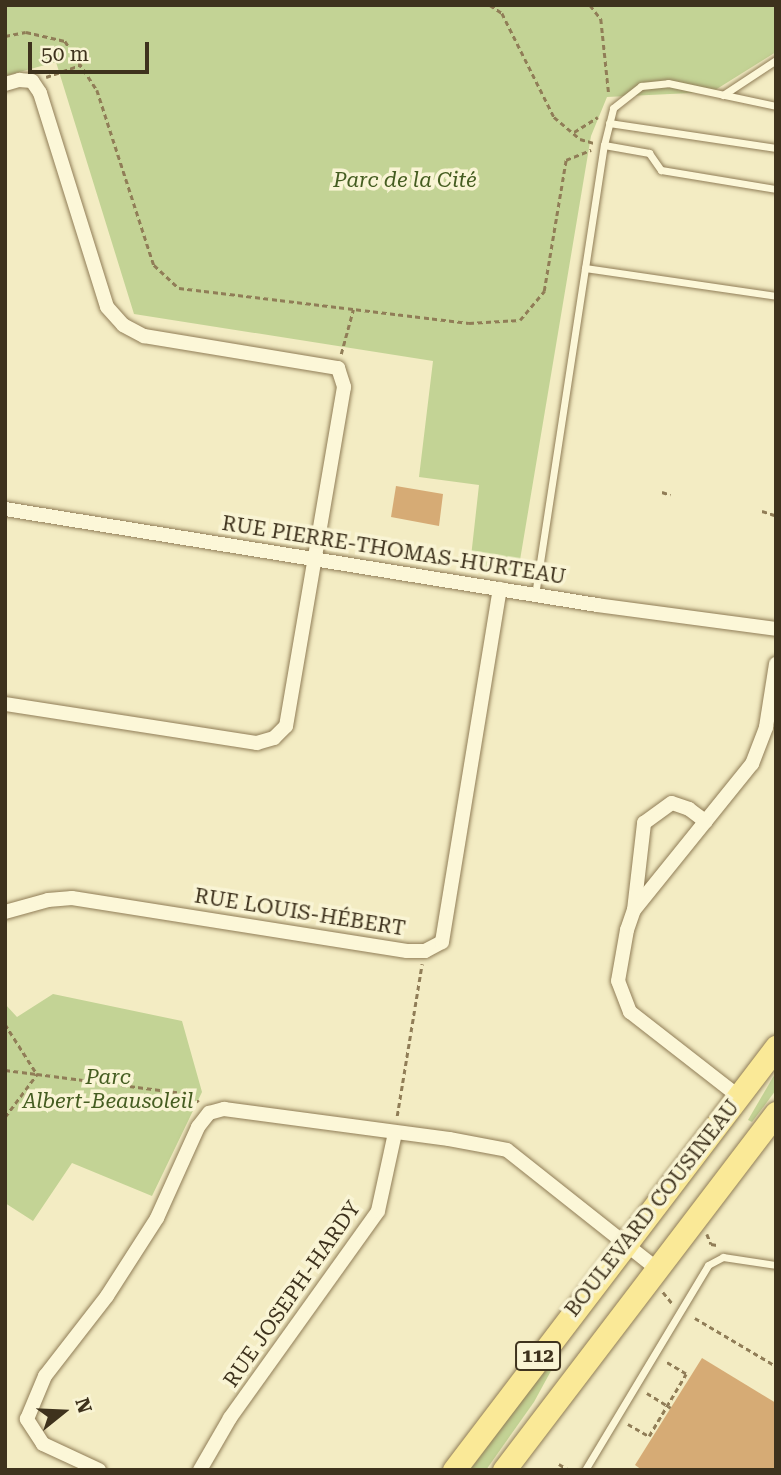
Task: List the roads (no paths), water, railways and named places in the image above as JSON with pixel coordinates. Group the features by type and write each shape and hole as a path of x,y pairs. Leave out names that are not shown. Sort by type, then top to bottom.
{"main road":[{"name":"BOULEVARD COUSINEAU","path":"454,1470 776,1047"},
{"name":"BOULEVARD COUSINEAU","path":"504,1470 658,1279 776,1113"}],"street":[{"path":"5,84 19,80 32,81 40,93 107,307 123,325 144,336 338,368 344,387 286,726 274,738 257,743 5,704"},
{"name":"RUE PIERRE-THOMAS-HURTEAU","path":"5,509 535,595 776,629"},
{"name":"RUE LOUIS-HÉBERT","path":"5,912 48,900 72,898 407,951 425,951 442,942 500,589"},
{"path":"635,910 752,764 766,727 776,664"},
{"path":"706,822 689,809 672,803 644,823 635,910 627,930 618,981 630,1012 738,1096"},
{"path":"99,1470 43,1444 27,1419 45,1376 107,1296 157,1218 198,1127 208,1112 224,1109 507,1150 624,1244 658,1279"},
{"name":"RUE JOSEPH-HARDY","path":"200,1470 230,1418 378,1211 395,1133"}],"lane":[{"path":"723,95 776,60"},
{"path":"535,595 604,145 613,108 640,86 668,83 776,106"},
{"path":"609,123 776,148"},
{"path":"604,145 649,153 661,170 776,189"},
{"path":"585,268 776,296"},
{"path":"585,1470 708,1265 723,1257 776,1265"}],"park label":[{"name":"Parc de la Cité","path":"405,180"},
{"name":"Parc Albert-Beausoleil","path":"108,1089"}]}
